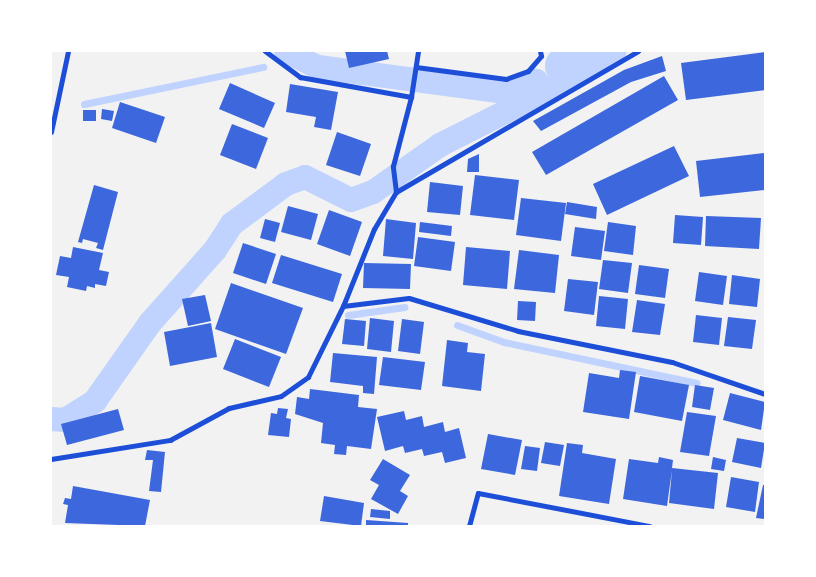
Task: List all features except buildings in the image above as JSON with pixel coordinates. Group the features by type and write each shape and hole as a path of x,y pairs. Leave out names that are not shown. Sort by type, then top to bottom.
{"street":[{"path":"51,132 68,51"},
{"path":"265,51 300,77 411,97"},
{"path":"396,192 393,166 411,97 418,51"},
{"path":"416,66 506,79 528,71 541,56 540,51"},
{"path":"51,459 170,440 229,408 281,396 308,377 343,306 374,229 396,192 638,51"},
{"path":"343,306 409,298 518,331 672,362 765,394"},
{"path":"468,526 478,493 650,526"}],"waterway":[{"path":"286,51 318,67 512,93 536,81"},
{"path":"565,66 579,51"},
{"path":"51,419 65,420 95,401 150,323 215,250 232,224 286,184 305,177 351,200 373,192 440,145 543,93 615,51"},
{"path":"84,104 263,67"},
{"path":"348,315 404,307"},
{"path":"457,325 504,342 697,383"}]}
